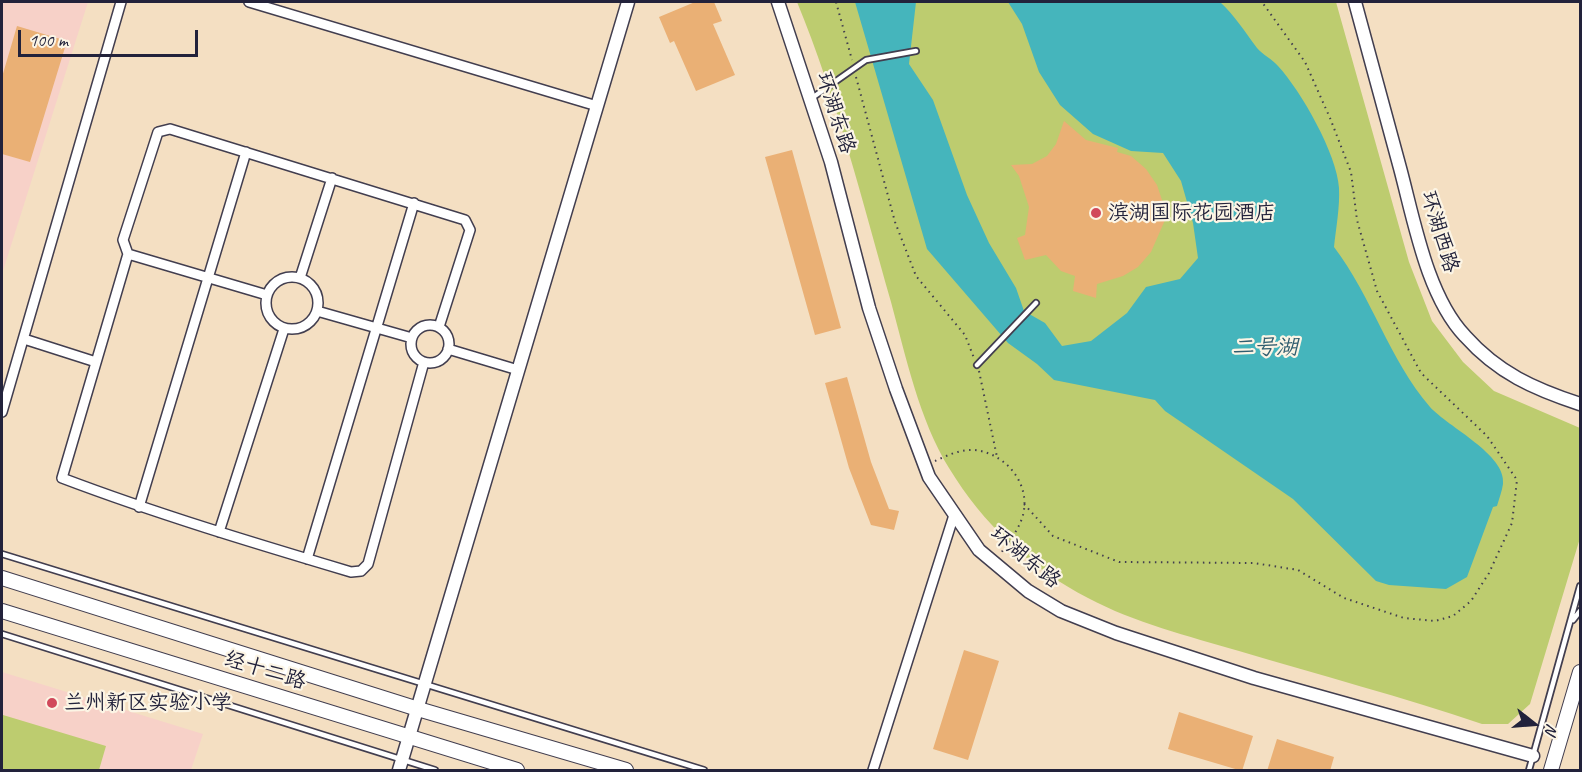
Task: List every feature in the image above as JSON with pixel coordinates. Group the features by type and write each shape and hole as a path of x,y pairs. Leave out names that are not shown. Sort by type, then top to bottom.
{"main road":[{"path":"2,578 418,709 626,771"},
{"name":"经十二路","path":"2,611 517,771"},
{"path":"1551,771 1581,672"}],"street":[{"path":"2,412 121,2"},
{"path":"249,2 597,106"},
{"path":"400,765 628,2"},
{"name":"环湖东路","path":"778,2 831,162 869,308 928,477 979,550 1028,591 1061,611 1116,633 1254,678 1533,756"},
{"name":"环湖西路","path":"1355,2 1432,281 1446,311 1464,336 1506,374 1523,383 1581,404"},
{"path":"424,362 368,564 361,571 351,572 219,532 139,507 62,478 128,254 123,240 158,132 170,129 465,220 470,230 439,327"},
{"path":"139,507 210,278 246,152"},
{"path":"300,278 332,178"},
{"path":"307,559 414,203"},
{"path":"128,254 267,295"},
{"path":"300,278 315,291 317,311 304,327 284,328 269,316 267,295 280,280 300,278"},
{"path":"317,311 412,338"},
{"path":"424,326 439,327 448,338 448,349 441,359 424,362 412,350 412,338 424,326"},
{"path":"219,532 284,328"},
{"path":"24,339 96,362"},
{"path":"448,349 518,370"},
{"path":"873,771 954,515"}],"lane":[{"path":"810,99 866,60 916,51"},
{"path":"977,365 1036,303"},
{"path":"2,554 704,771"},
{"path":"1529,771 1581,586"},
{"path":"1570,623 1581,611"},
{"path":"2,634 400,765 435,771"}],"path":[{"path":"836,2 895,222 916,276 964,335 977,365 997,457"},
{"path":"1024,504 1053,536 1119,562 1254,563 1298,570 1344,598 1404,618 1436,621 1453,616 1471,601 1489,573 1512,523 1517,480 1487,436 1421,373 1377,291 1357,220 1351,172 1330,118 1305,63 1262,2"},
{"path":"924,465 957,452 973,450 997,457 1015,472 1022,487 1024,504 1021,520 994,562"}],"shaded area":[{"path":"2,2 88,2 2,274"},
{"name":"兰州新区实验小学","path":"2,672 203,734 191,770 2,770"}],"green space":[{"path":"797,2 1336,2 1409,262 1432,321 1463,362 1494,391 1580,428 1580,538 1530,704 1508,724 1482,724 1181,634 1124,615 1088,598 1047,573 1010,543 977,508 962,488 929,429 908,366 837,113"},
{"path":"3,715 106,746 99,770 2,770"}],"water":[{"name":"二号湖","path":"855,2 916,2 909,64 933,100 967,195 989,243 1016,288 1024,311 1045,323 1062,346 1091,341 1127,313 1146,287 1180,279 1198,258 1193,223 1181,181 1163,153 1131,151 1093,134 1060,105 1039,72 1022,24 1008,2 1220,2 1257,48 1287,77 1307,107 1325,141 1337,174 1339,188 1334,247 1359,286 1403,369 1430,407 1486,452 1502,473 1503,484 1497,506 1493,507 1467,577 1446,589 1389,585 1376,581 1293,499 1165,411 1155,400 1054,380 1037,364 1008,343 927,249"}],"building":[{"path":"695,2 714,2 722,21 713,24 735,75 696,91 674,41 670,43 659,17"},
{"path":"17,26 67,41 30,162 2,154 2,77"},
{"name":"滨湖国际花园酒店","path":"1064,121 1086,140 1118,148 1117,152 1131,156 1146,169 1157,185 1163,203 1165,220 1151,252 1138,267 1123,276 1097,284 1096,298 1073,291 1075,276 1061,271 1046,255 1025,260 1017,238 1025,235 1029,207 1019,176 1011,165 1032,164 1047,156 1056,144"},
{"path":"792,150 841,328 815,335 765,157"},
{"path":"847,377 871,462 889,509 899,511 894,530 871,525 849,468 825,383"},
{"path":"964,650 999,661 968,760 933,749"},
{"path":"1179,712 1253,736 1242,771 1168,749"},
{"path":"1277,739 1334,757 1330,771 1267,771"}],"place":[{"name":"滨湖国际花园酒店","path":"1096,213"},
{"name":"兰州新区实验小学","path":"52,703"}]}
